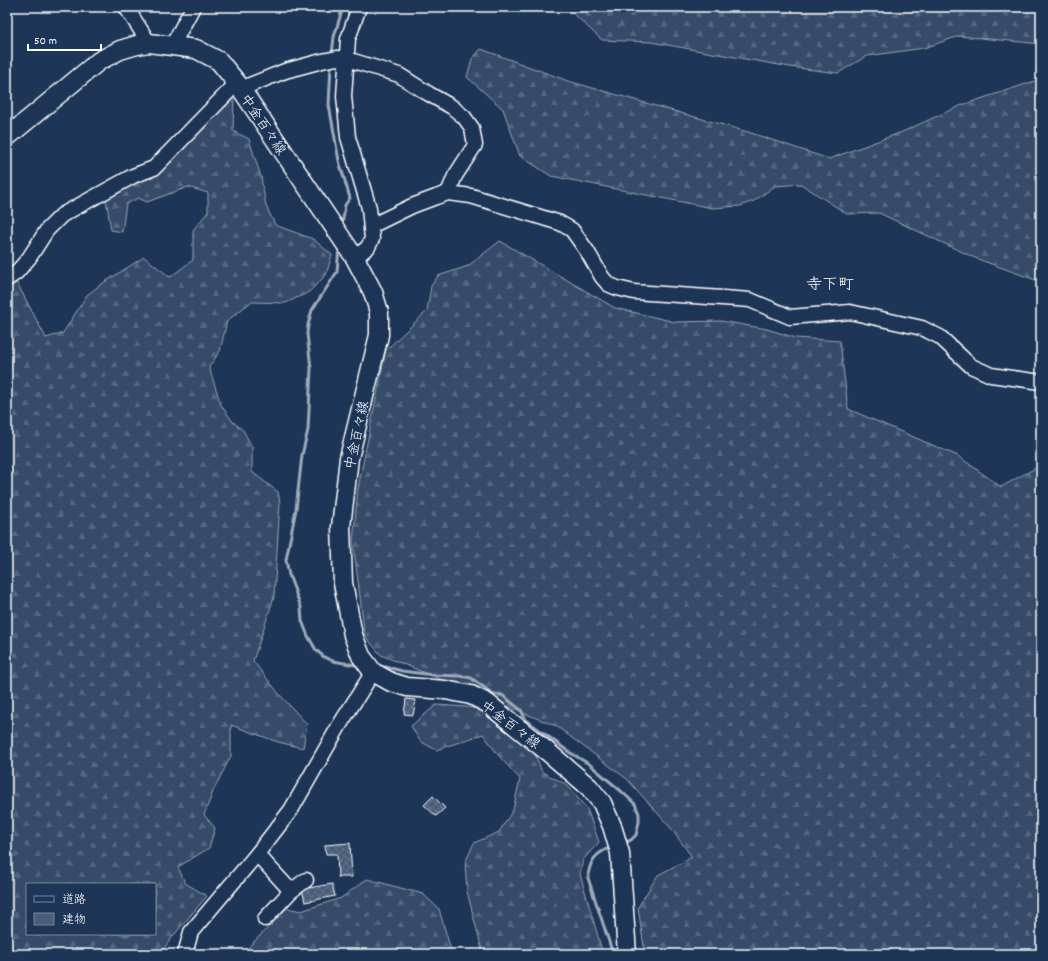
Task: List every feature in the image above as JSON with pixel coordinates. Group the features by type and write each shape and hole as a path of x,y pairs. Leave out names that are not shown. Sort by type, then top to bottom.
{"main road":[{"name":"中金百々線","path":"7,137 99,61 120,50 149,43 196,49 219,61 239,86 336,232 352,253 373,292 379,312 379,335 349,458 341,527 343,583 353,635 361,656 373,672 391,682 407,687 445,690 471,695 487,703 589,786 602,804 612,826 618,846 627,954"}],"street":[{"path":"126,7 149,43"},
{"path":"172,46 193,7"},
{"path":"352,253 368,246 372,239 372,226 369,208 348,137 344,96 342,58 359,7"},
{"path":"7,279 16,273 29,258 47,230 62,215 133,176 154,168 239,86 322,61 342,58 399,75 452,107 464,116 472,128 475,145 455,176 448,194"},
{"path":"372,226 412,206 448,194 471,196 560,223 572,230 587,251 602,277 608,284 616,288 634,292 738,298 750,300 790,317 850,312 894,321 922,328 940,337 971,366 991,375 1041,382"},
{"path":"185,954 191,932 257,854 291,810 339,726 373,672"},
{"path":"257,854 291,891"},
{"path":"265,919 291,891 306,880"}],"green space":[{"path":"566,7 1041,7 1041,44 959,36 924,48 867,56 838,73 790,67 651,42 602,40"},
{"path":"481,49 568,81 748,132 829,159 902,132 962,105 1041,79 1041,282 975,258 879,213 847,214 801,184 775,186 754,201 740,206 712,208 551,176 520,156 503,109 467,77 472,59"},
{"path":"234,95 233,131 249,139 261,177 266,206 275,225 313,239 332,255 326,275 309,292 286,303 251,302 227,321 220,351 209,367 221,405 233,422 243,430 252,447 252,472 278,492 280,503 274,597 253,661 280,695 307,724 303,748 278,742 231,725 231,756 214,789 204,815 215,828 209,848 178,867 185,883 207,896 173,936 160,954 7,954 7,288 17,283 46,338 63,333 87,295 144,257 170,277 193,260 193,230 208,212 208,193 188,187 147,202 138,198 126,204 122,232 111,230 106,199 134,181 155,175 219,107"},
{"path":"500,241 615,308 675,322 721,321 767,329 796,338 840,341 848,409 958,456 1001,487 1041,465 1041,954 645,954 638,907 658,875 692,857 670,827 627,779 556,726 381,655 365,636 353,542 358,488 386,350 427,311 431,286 438,276 468,266"},
{"path":"436,705 467,707 489,711 535,754 542,772 567,785 587,809 599,842 583,860 580,874 603,954 483,954 467,891 465,863 474,843 499,832 513,810 520,779 499,756 483,734 436,750 420,741 411,726"},
{"path":"367,879 423,894 439,909 452,954 242,954 287,908 301,911 341,898"}],"building":[{"path":"406,699 416,700 413,715 404,714"},
{"path":"433,796 445,808 436,816 424,805"},
{"path":"350,843 352,877 338,877 337,854 326,854 325,845"},
{"path":"332,884 335,896 305,902 302,889"}],"waterway":[{"path":"332,54 334,37 343,7"},
{"path":"331,64 329,105 339,161 350,198 345,205 342,226"},
{"path":"339,247 337,272 312,310 308,325 307,334 311,368 308,430 302,455 296,509 286,560 289,575 301,607 302,621 316,650 324,657 333,661 361,666"},
{"path":"378,667 387,667 402,671 433,675 461,676 471,678 493,694 502,695 521,710 526,720 569,752 589,764 635,804 639,814 636,835 631,840 624,843"},
{"path":"613,847 607,849 594,858 590,867 588,878 613,954"}],"district":[{"name":"寺下町","path":"830,283"}]}
